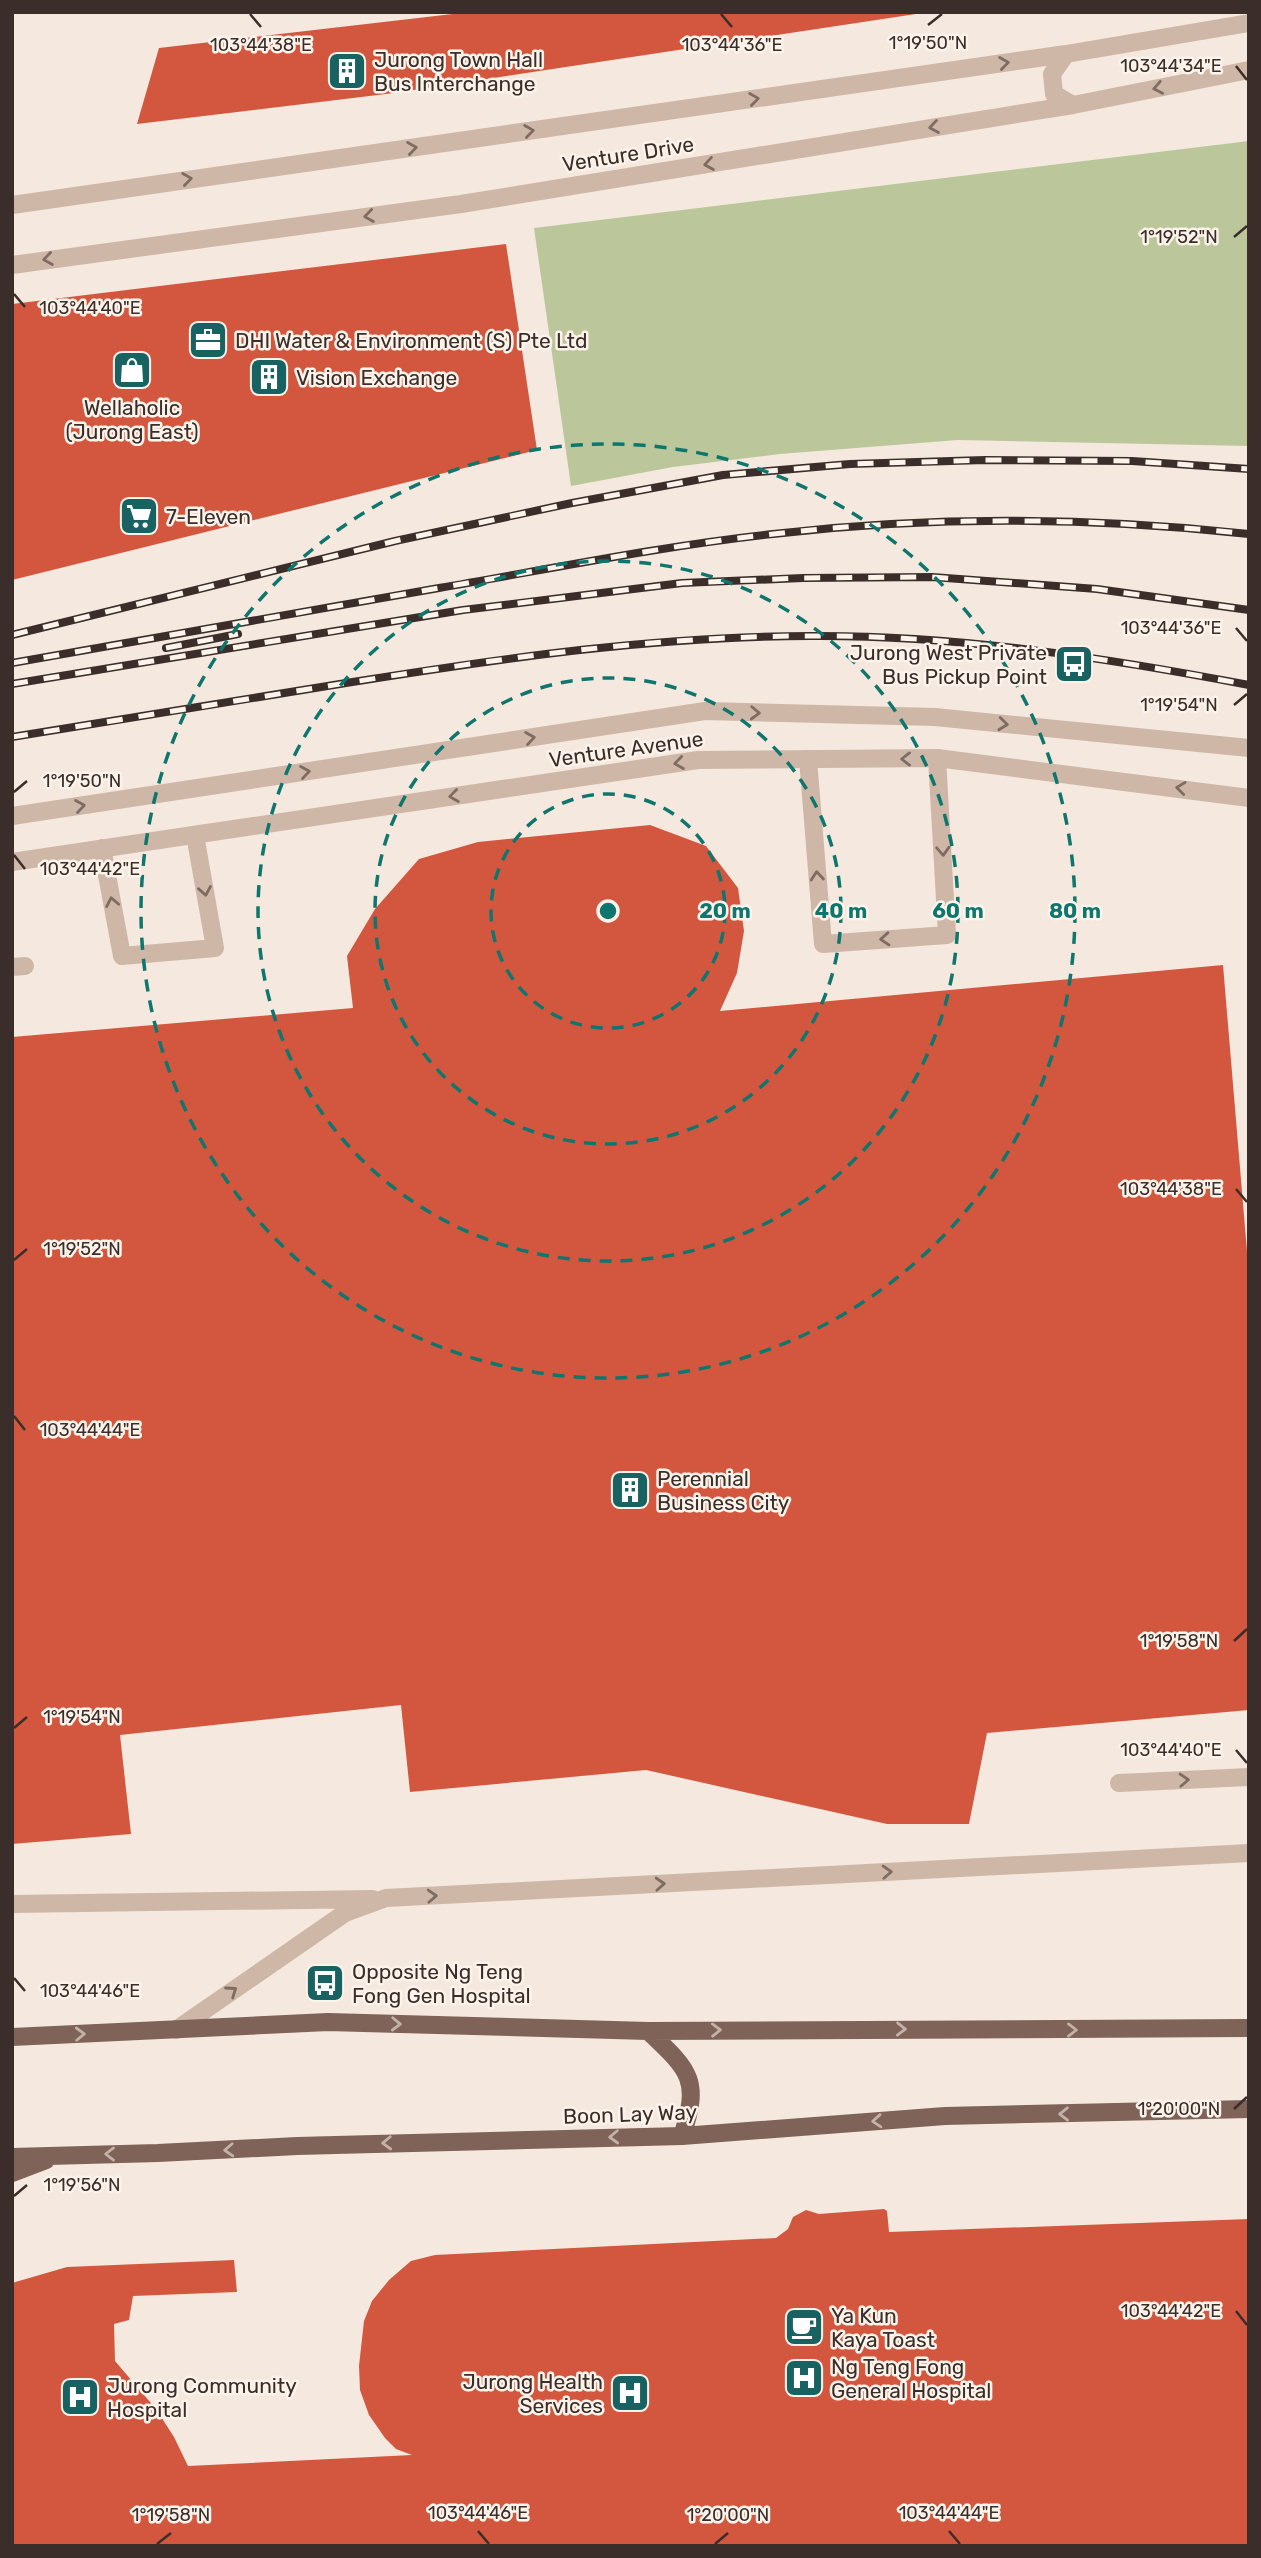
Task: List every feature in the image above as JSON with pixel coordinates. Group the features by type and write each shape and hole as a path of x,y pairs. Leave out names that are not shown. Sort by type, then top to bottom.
{"main road":[{"path":"12,2037 328,2022 648,2031 1249,2028"},
{"path":"648,2031 679,2060 689,2079 692,2106 682,2136"},
{"name":"Boon Lay Way","path":"12,2157 682,2136 945,2116 1249,2109"},
{"path":"12,2173 62,2154"}],"street":[{"name":"Venture Drive","path":"12,205 1066,54 1249,23"},
{"path":"1066,54 1052,74 1054,94 1073,105"},
{"name":"Venture Drive","path":"12,265 461,204 1073,105 1249,71"},
{"name":"Venture Avenue","path":"12,816 705,711 935,717 1249,748"},
{"path":"808,760 823,944 947,935 937,758"},
{"name":"Venture Avenue","path":"12,862 698,760 937,758 1249,797"},
{"path":"102,848 122,956 215,948 195,835"},
{"path":"1119,1783 1249,1777"},
{"path":"12,1904 386,1898 1249,1853"},
{"path":"176,2031 345,1913 386,1898"}],"green space":[{"path":"1249,141 1249,446 958,440 780,454 673,467 571,486 534,228"}],"building":[{"name":"Jurong Town Hall Bus Interchange","path":"470,12 916,14 394,93 137,124 159,48"},
{"name":"Vision Exchange","path":"506,244 537,450 12,580 12,304"},
{"name":"Perennial Business City","path":"650,825 706,846 738,888 744,931 737,973 720,1011 1223,965 1249,1275 1249,1710 987,1733 969,1824 887,1824 646,1770 410,1792 401,1705 120,1735 131,1834 12,1844 12,1037 353,1008 347,956 375,909 419,859 478,842"},
{"name":"Jurong Health Services","path":"884,2209 887,2211 889,2232 1249,2219 1249,2546 12,2546 12,2283 67,2267 234,2260 237,2292 133,2296 129,2320 114,2324 115,2361 156,2409 188,2466 412,2455 396,2449 369,2415 360,2390 359,2366 364,2321 372,2301 389,2280 411,2261 435,2255 776,2238 788,2229 793,2217 806,2210 819,2214"}],"railway":[{"path":"12,635 395,541 572,503 723,475 850,464 985,460 1132,461 1249,469"},
{"path":"12,663 606,558 773,534 892,524 1011,521 1130,524 1249,534"},
{"path":"12,684 463,610 682,583 932,577 1097,589 1249,610"},
{"path":"166,648 238,634"},
{"path":"12,737 523,657 701,639 820,636 982,644 1142,666 1249,685"}],"place":[{"name":"Jurong Town Hall Bus Interchange","path":"347,71"},
{"name":"DHI Water & Environment (S) Pte Ltd","path":"208,340"},
{"name":"Wellaholic (Jurong East)","path":"132,370"},
{"name":"Vision Exchange","path":"269,377"},
{"name":"7-Eleven","path":"139,516"},
{"name":"Jurong West Private Bus Pickup Point","path":"1074,664"},
{"name":"Perennial Business City","path":"630,1490"},
{"name":"Opposite Ng Teng Fong Gen Hospital","path":"325,1983"},
{"name":"Ya Kun Kaya Toast","path":"804,2327"},
{"name":"Ng Teng Fong General Hospital","path":"804,2378"},
{"name":"Jurong Health Services","path":"630,2393"},
{"name":"Jurong Community Hospital","path":"80,2397"}]}
